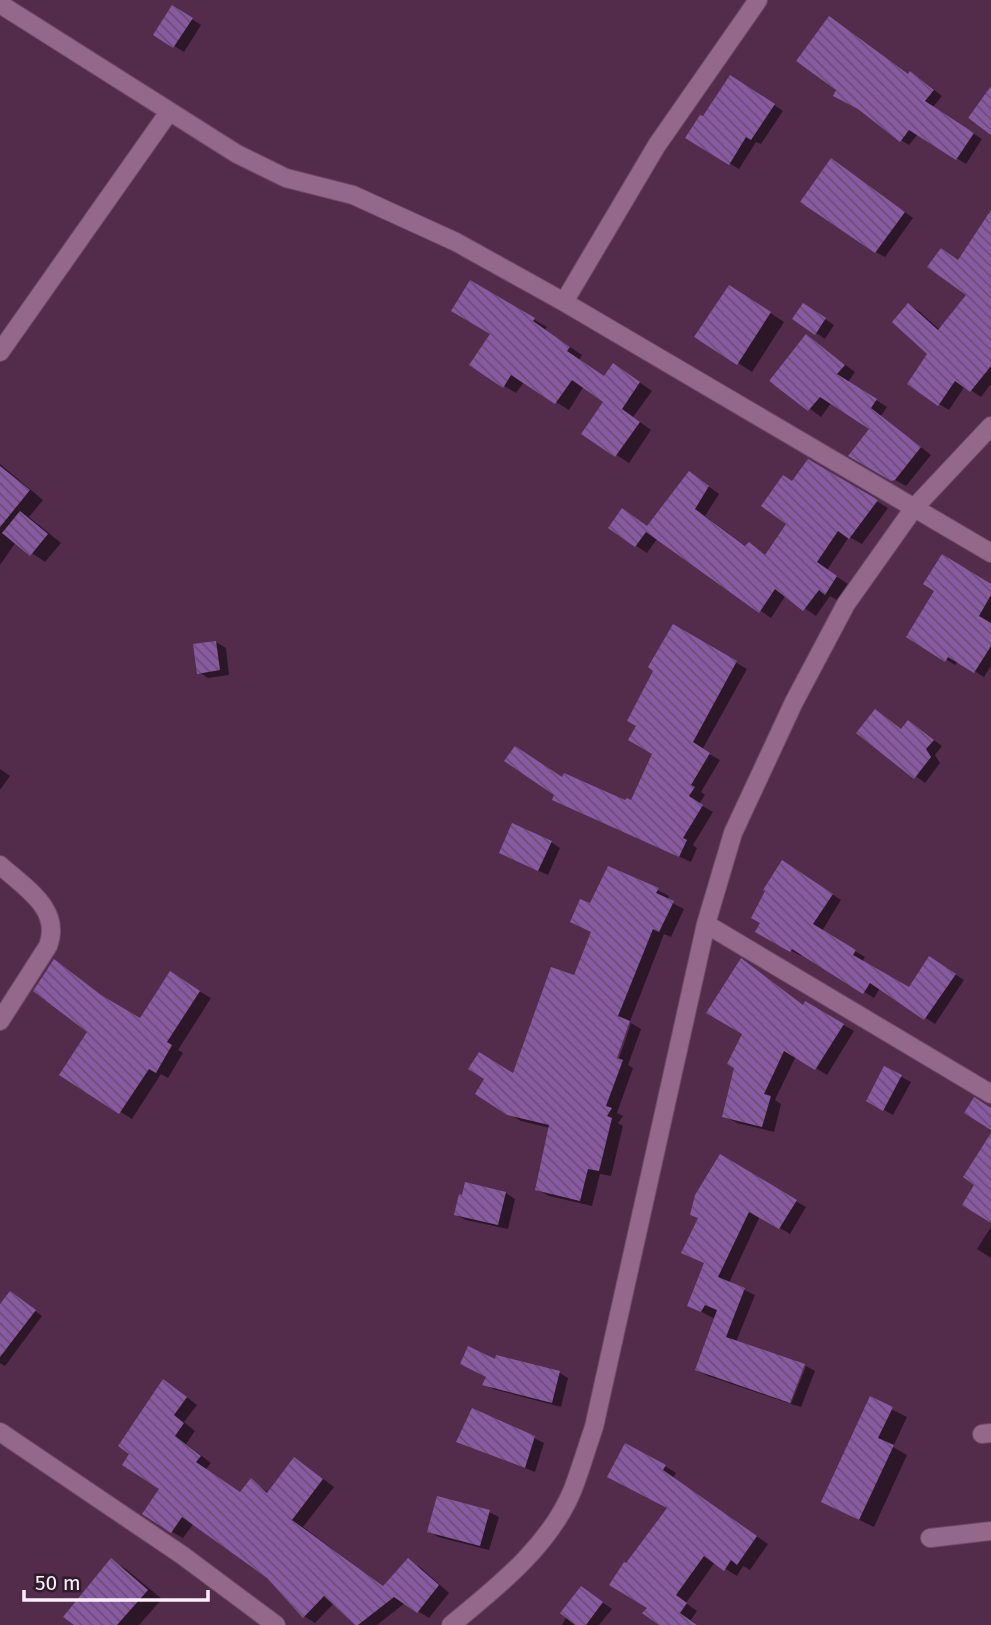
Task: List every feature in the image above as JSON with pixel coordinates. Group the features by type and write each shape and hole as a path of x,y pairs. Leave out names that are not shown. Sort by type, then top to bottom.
{"street":[{"path":"564,302 657,145 758,0"},
{"path":"0,4 237,154 286,178 354,195 456,242 564,302 991,553"},
{"path":"0,352 169,111"},
{"path":"451,1625 496,1588 545,1537 572,1491 594,1427 706,924 733,833 794,702 846,604 914,508 991,426"},
{"path":"0,865 43,904 51,920 53,933 48,946 0,1021"},
{"path":"706,924 991,1094"},
{"path":"0,1432 182,1555 276,1625"},
{"path":"930,1538 991,1531"}],"building":[{"path":"172,5 193,18 173,48 153,35"},
{"path":"829,16 934,90 925,101 974,133 956,160 909,130 900,142 858,109 833,96 836,90 796,61"},
{"path":"730,75 775,104 751,140 746,137 729,165 685,138"},
{"path":"991,86 991,135 968,118"},
{"path":"831,158 905,212 875,253 800,202"},
{"path":"991,210 991,366 970,392 955,381 938,406 907,384 927,354 892,322 908,303 938,330 966,295 927,267 941,248 958,260"},
{"path":"470,280 535,318 533,321 570,347 567,351 604,376 613,363 640,382 622,409 640,422 615,457 581,434 603,402 572,380 555,404 511,375 503,388 469,365 490,334 451,311"},
{"path":"729,285 771,312 737,365 694,337"},
{"path":"803,303 826,318 815,335 792,319"},
{"path":"806,334 845,365 837,374 877,399 871,408 921,447 895,480 891,481 848,456 869,429 820,397 808,411 769,381"},
{"path":"808,459 878,500 849,539 838,531 817,562 837,576 825,595 819,590 803,611 775,589 759,613 646,532 635,547 608,528 622,508 647,526 689,471 709,486 695,509 745,546 749,542 765,555 786,524 761,506 783,475 792,481"},
{"path":"0,466 30,490 0,527"},
{"path":"20,511 48,534 30,556 2,533"},
{"path":"942,554 991,584 991,595 979,616 991,623 991,646 974,673 948,657 945,662 906,637 934,591 923,584"},
{"path":"673,624 737,661 693,742 710,753 691,785 695,787 689,796 703,805 683,838 687,840 679,857 552,800 554,795 504,761 515,746 562,777 564,773 625,800 631,800 652,754 628,740 636,726 627,721 653,671 648,667"},
{"path":"216,641 220,670 197,674 193,644"},
{"path":"875,709 901,729 908,720 934,740 926,749 931,757 914,779 856,733"},
{"path":"512,823 552,841 538,871 499,853"},
{"path":"782,860 833,894 813,924 856,950 853,955 909,987 929,956 956,974 924,1020 870,983 863,994 792,949 790,952 755,932 760,923 751,918 765,891 763,890"},
{"path":"608,866 659,888 656,893 674,901 659,932 653,929 618,1016 630,1021 617,1058 623,1060 606,1106 612,1108 607,1116 612,1118 599,1171 588,1169 580,1201 535,1190 549,1125 507,1115 475,1094 484,1079 468,1069 479,1052 513,1073 551,967 574,975 591,932 570,922 580,899 590,903"},
{"path":"741,958 803,1005 805,1001 844,1024 815,1070 784,1051 764,1094 771,1096 762,1127 722,1117 734,1068 727,1064 742,1034 706,1013"},
{"path":"54,959 101,995 140,1018 170,971 200,991 167,1042 172,1045 156,1073 149,1069 119,1114 59,1075 87,1032 33,991"},
{"path":"884,1066 902,1075 883,1111 866,1101"},
{"path":"974,1097 991,1108 991,1130 964,1113"},
{"path":"991,1133 991,1223 962,1205 974,1185 963,1177"},
{"path":"720,1154 797,1200 779,1229 749,1212 718,1277 745,1288 726,1337 805,1364 790,1403 695,1370 717,1310 705,1305 701,1312 687,1306 704,1263 681,1253 698,1218 690,1215 695,1195"},
{"path":"465,1182 506,1192 498,1225 454,1215"},
{"path":"10,1291 36,1310 0,1357 0,1304"},
{"path":"468,1346 495,1359 496,1355 560,1371 552,1403 482,1385 486,1377 460,1364"},
{"path":"163,1379 187,1397 174,1415 184,1423 175,1436 201,1456 196,1462 240,1492 251,1478 267,1493 294,1457 323,1479 292,1520 383,1586 408,1558 439,1585 417,1613 394,1597 355,1625 324,1596 303,1618 267,1578 182,1517 171,1533 142,1514 159,1489 122,1465 129,1454 118,1446"},
{"path":"870,1396 893,1407 878,1438 894,1445 859,1520 821,1502"},
{"path":"472,1408 535,1436 525,1468 456,1442"},
{"path":"625,1443 666,1465 663,1470 757,1536 737,1565 731,1560 724,1571 704,1556 676,1595 687,1603 680,1613 697,1625 659,1625 642,1613 647,1608 609,1585 667,1508 607,1477"},
{"path":"437,1496 490,1510 480,1546 427,1532"},
{"path":"111,1558 148,1590 117,1625 74,1625 63,1617"},
{"path":"581,1586 603,1602 586,1625 575,1625 560,1613"}]}
